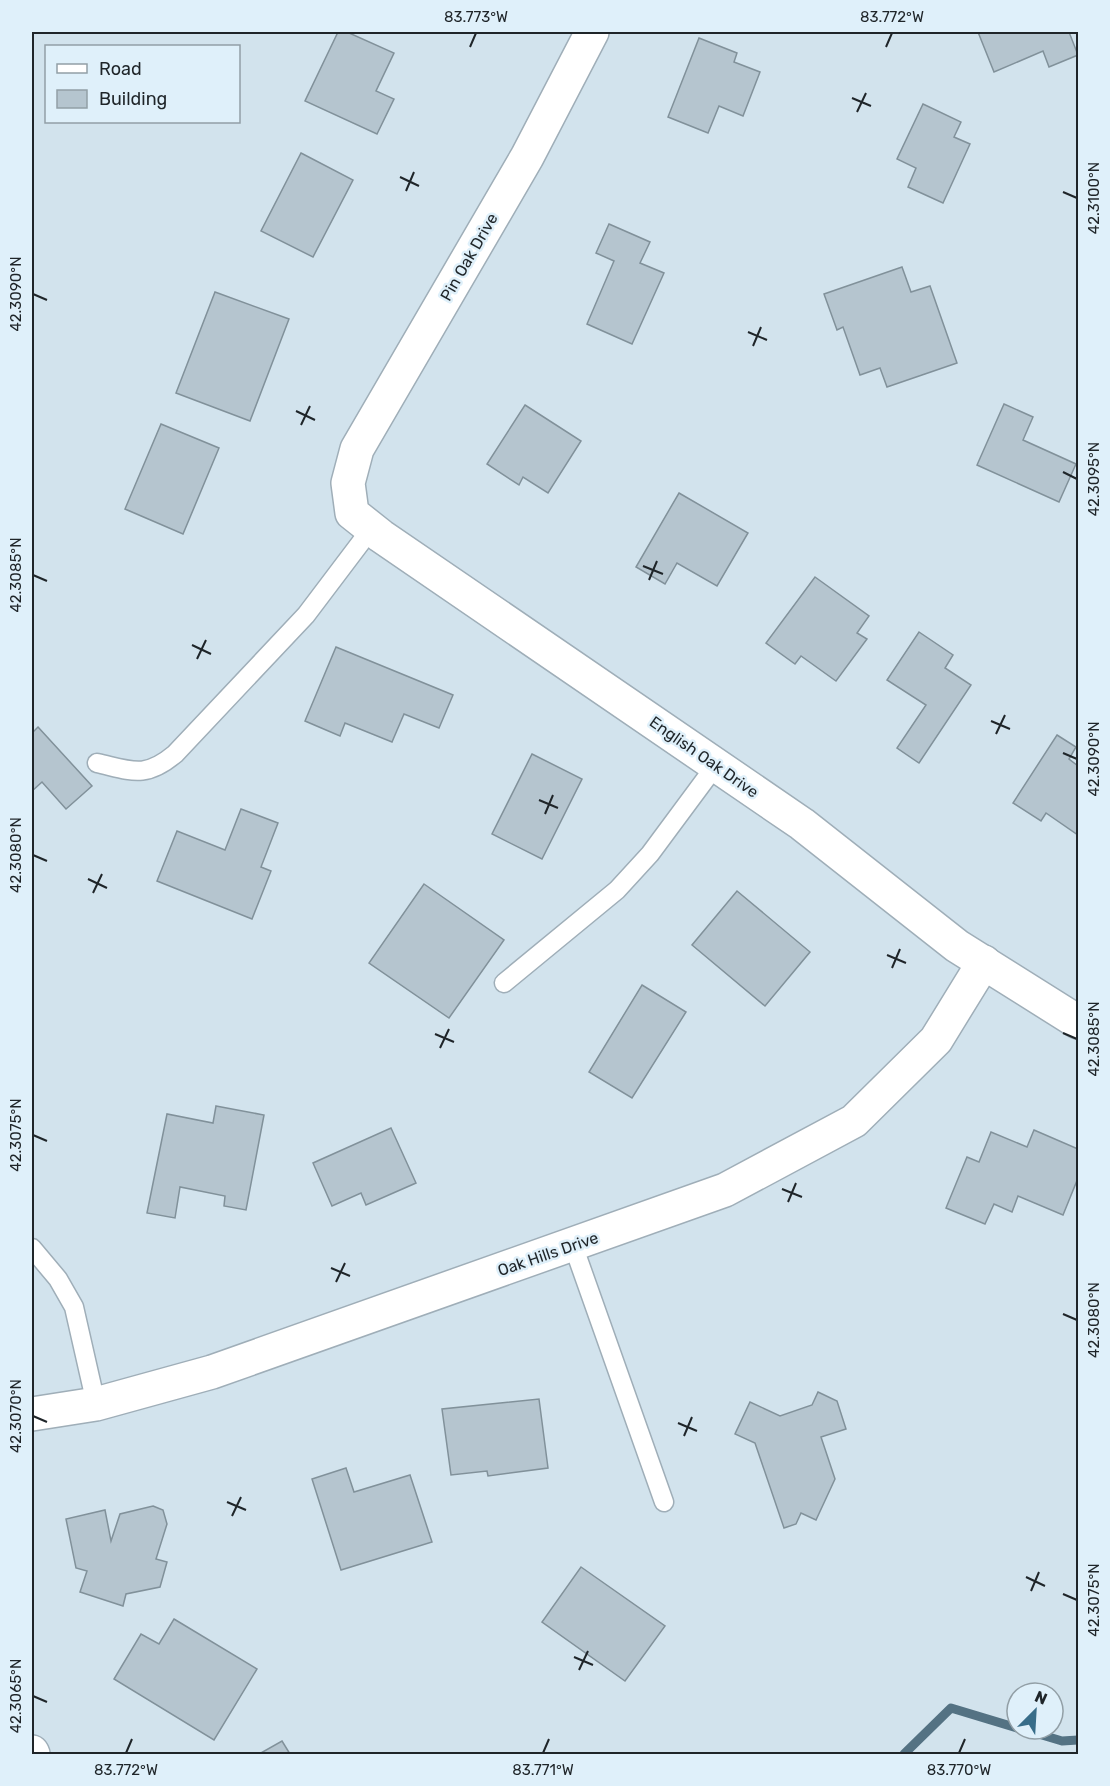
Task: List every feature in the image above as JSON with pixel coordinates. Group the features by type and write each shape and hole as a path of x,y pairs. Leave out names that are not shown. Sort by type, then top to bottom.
{"street":[{"name":"Pin Oak Drive","path":"348,483 357,449 527,158 592,32"},
{"name":"English Oak Drive","path":"348,483 352,513 371,529 802,824 957,946 1078,1022"},
{"name":"Oak Hills Drive","path":"32,1414 96,1404 212,1372 725,1190 854,1121 936,1040 984,962"}],"lane":[{"path":"97,763 141,773 158,768 306,615 371,529"},
{"path":"504,983 617,890 650,854 716,765"},
{"path":"573,1245 664,1502"},
{"path":"32,1248 58,1279 74,1307 96,1404"}],"building":[{"path":"338,32 347,32 394,53 376,91 394,99 377,134 305,101"},
{"path":"978,32 1069,32 1078,55 1049,67 1043,51 994,72"},
{"path":"699,38 737,53 734,62 760,72 743,116 719,106 708,133 668,117"},
{"path":"923,104 961,122 954,137 970,144 943,203 908,187 916,168 897,159"},
{"path":"301,153 353,180 313,257 261,231"},
{"path":"609,224 650,242 640,263 664,273 632,344 587,324 614,261 596,253"},
{"path":"902,267 911,292 930,286 957,363 887,387 880,368 860,375 843,327 837,330 824,294"},
{"path":"215,292 289,319 250,421 176,393"},
{"path":"1004,404 1033,417 1023,440 1076,464 1059,502 977,465"},
{"path":"525,405 581,441 548,493 523,477 519,485 487,464"},
{"path":"161,424 219,448 183,534 125,509"},
{"path":"679,493 748,533 717,586 677,563 665,584 636,567"},
{"path":"815,577 869,616 857,633 867,639 836,681 801,656 795,664 766,643"},
{"path":"919,632 953,655 945,668 971,685 919,763 897,748 926,705 887,680"},
{"path":"336,647 453,695 439,728 404,714 392,742 345,723 340,736 305,721"},
{"path":"38,727 92,786 66,809 42,782 32,791 32,733"},
{"path":"1057,735 1076,747 1069,759 1078,766 1078,835 1046,813 1041,821 1013,803"},
{"path":"532,754 582,779 542,859 492,834"},
{"path":"241,809 278,823 261,867 271,871 252,919 157,881 177,831 225,850"},
{"path":"424,884 504,940 449,1018 369,963"},
{"path":"737,891 810,952 765,1006 692,945"},
{"path":"642,985 686,1012 632,1098 589,1072"},
{"path":"216,1106 264,1115 246,1210 224,1206 225,1196 180,1187 175,1218 147,1213 167,1114 213,1123"},
{"path":"391,1128 416,1183 366,1205 361,1193 332,1206 313,1163"},
{"path":"1034,1130 1078,1149 1078,1178 1063,1215 1018,1196 1012,1212 994,1204 985,1224 946,1208 967,1157 979,1162 991,1132 1027,1147"},
{"path":"818,1392 837,1401 846,1429 821,1437 835,1479 816,1520 801,1513 796,1524 784,1528 755,1443 735,1434 750,1402 780,1416 812,1405"},
{"path":"539,1399 548,1468 488,1476 487,1471 451,1475 442,1409"},
{"path":"346,1468 354,1492 410,1475 432,1542 341,1570 312,1479"},
{"path":"153,1506 163,1510 167,1524 156,1559 167,1562 160,1587 126,1594 123,1606 80,1592 87,1571 76,1568 66,1519 105,1510 111,1541 120,1514"},
{"path":"581,1567 665,1626 625,1681 542,1622"},
{"path":"174,1619 257,1669 214,1740 114,1679 141,1634 159,1644"},
{"path":"282,1741 290,1754 259,1754"}],"waterway":[{"path":"904,1754 951,1708 1005,1724"},
{"path":"1065,1741 1078,1740"}]}
